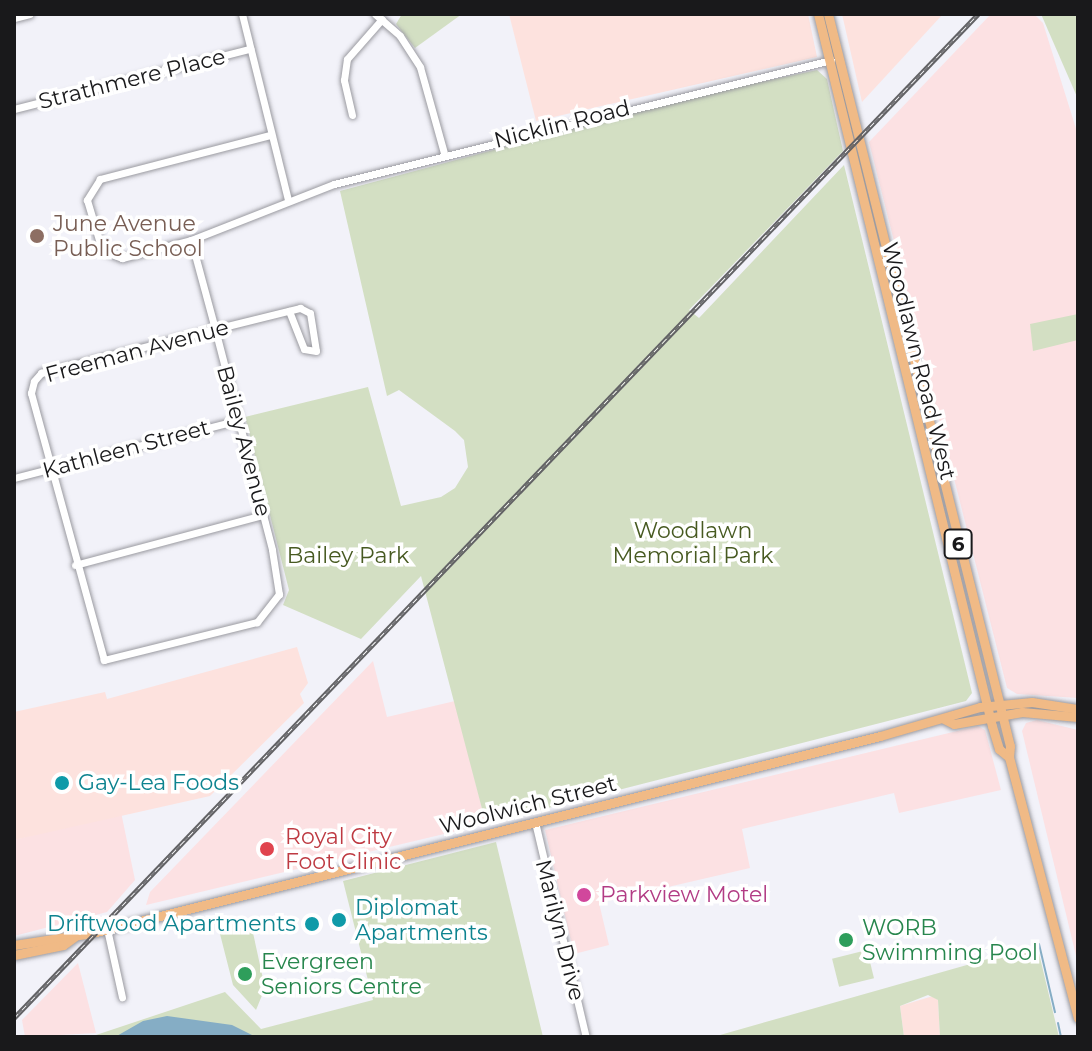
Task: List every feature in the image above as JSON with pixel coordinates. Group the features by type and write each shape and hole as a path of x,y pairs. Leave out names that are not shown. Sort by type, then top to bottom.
{"main road":[{"name":"Woodlawn Road West","path":"818,14 833,59 1002,714 1009,757"},
{"name":"Woodlawn Road West","path":"828,14 833,59 987,705 999,749 1009,757"},
{"name":"Woolwich Street","path":"14,945 107,929 944,719 987,705 1046,703 1078,709"},
{"name":"Woolwich Street","path":"944,719 954,724 1002,714 1045,712 1078,717"},
{"path":"1009,757 1078,1018"},
{"name":"Woolwich Street","path":"14,955 63,945 74,937"}],"street":[{"path":"14,18 30,14"},
{"path":"242,14 288,200"},
{"path":"352,115 344,80 347,59 378,17 420,67 444,153"},
{"name":"Strathmere Place","path":"14,109 250,49"},
{"name":"Nicklin Road","path":"270,135 100,179 88,191 98,238 111,257 191,240 288,200 444,153 833,59"},
{"name":"Bailey Avenue","path":"104,660 257,622 268,613 280,587 191,240"},
{"path":"289,311 310,313 316,351 304,349 289,311"},
{"name":"Freeman Avenue","path":"104,660 75,565 31,393 41,373 289,311"},
{"name":"Kathleen Street","path":"14,478 238,420"},
{"path":"75,565 263,515"},
{"name":"Marilyn Drive","path":"535,822 586,1037"},
{"path":"107,929 122,997"}],"shaded area":[{"path":"509,14 808,14 817,57 536,121"},
{"path":"842,14 943,14 862,102"},
{"path":"991,14 1034,14 1043,23 1078,135 1078,698 1017,694 1007,688 869,142"},
{"path":"297,647 308,683 300,694 304,703 210,796 14,840 14,712 105,692 107,699"},
{"path":"373,661 387,717 455,701 486,824 146,905 150,892"},
{"path":"1037,720 1078,730 1078,964 1022,731 1026,723"},
{"path":"978,726 985,730 1001,790 899,813 894,793 742,829 750,868 599,903 609,945 574,954 545,830"},
{"path":"121,812 135,880 107,912 14,936 14,840"},
{"path":"78,963 96,1033 25,1037 22,1020"},
{"path":"933,996 938,1000 940,1037 904,1037 900,1006"}],"green space":[{"path":"402,14 462,14 415,48 396,24"},
{"path":"1041,14 1078,14 1078,99"},
{"name":"Woodlawn Memorial Park","path":"817,70 827,79 843,151 689,310 699,318 844,165 972,693 966,701 486,824 421,576 361,639 283,605 289,590 245,417 368,387 401,506 441,497 455,488 468,467 464,440 455,431 399,390 387,396 340,191 695,96"},
{"path":"1078,314 1078,340 1033,351 1030,324"},
{"path":"496,842 543,1037 90,1037 225,992 261,1029 373,1000 343,881"},
{"name":"Evergreen Seniors Centre","path":"250,919 265,988 256,1010 233,985 220,934 226,933 224,925"},
{"path":"1037,945 1059,1037 940,1037 938,1000 928,995 900,1006 904,1037 713,1037"},
{"path":"867,950 874,978 839,987 832,959"}],"water":[{"path":"167,1016 232,1025 256,1037 115,1037 143,1021"}],"waterway":[{"path":"1039,944 1055,1012"},
{"path":"1058,1023 1061,1037"}],"railway":[{"path":"14,1018 978,14"}],"place":[{"name":"June Avenue Public School","path":"37,236"},
{"name":"Gay-Lea Foods","path":"62,783"},
{"name":"Royal City Foot Clinic","path":"267,849"},
{"name":"Parkview Motel","path":"584,895"},
{"name":"Diplomat Apartments","path":"339,920"},
{"name":"Driftwood Apartments","path":"312,924"},
{"name":"WORB Swimming Pool","path":"846,940"},
{"name":"Evergreen Seniors Centre","path":"245,974"}],"park label":[{"name":"Bailey Park","path":"348,556"}]}
